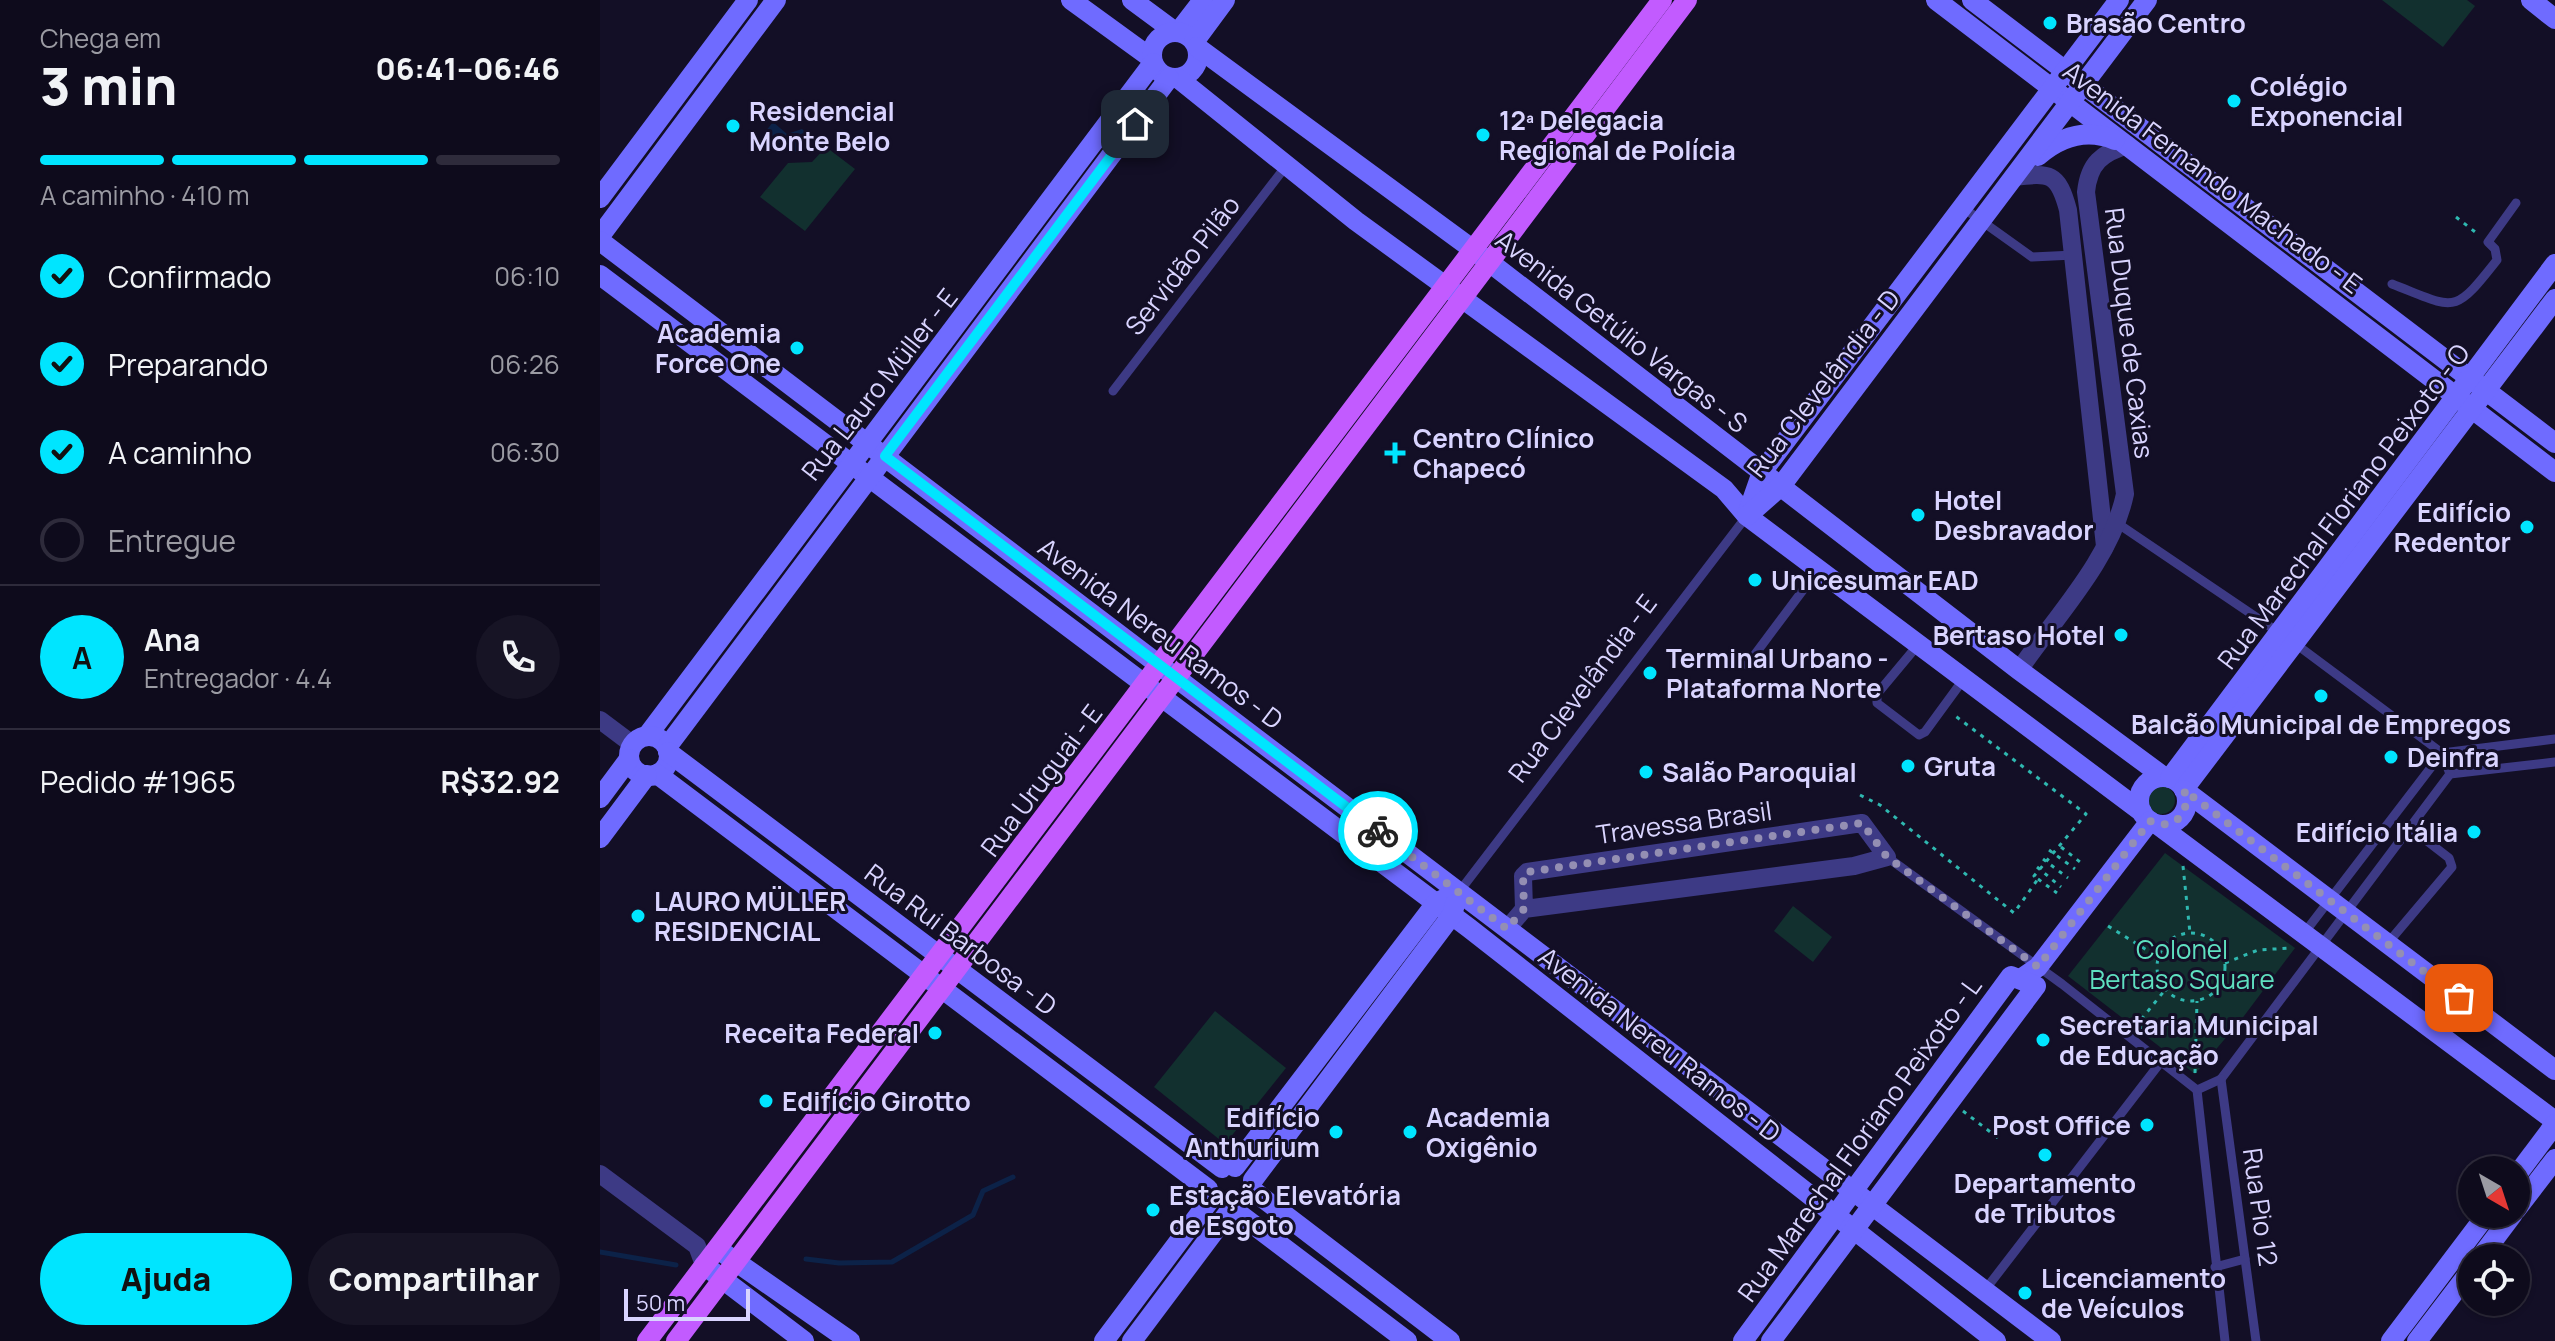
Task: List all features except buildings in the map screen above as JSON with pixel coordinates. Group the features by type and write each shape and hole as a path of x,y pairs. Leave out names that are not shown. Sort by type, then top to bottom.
{"main road":[{"path":"1482,256 1662,0"},
{"path":"1482,256 1687,0"},
{"name":"Rua Uruguai - E","path":"647,1341 706,1253 831,1117 957,969 1154,691 1482,256"},
{"name":"Rua Uruguai - E","path":"676,1341 736,1261 926,975 1154,691"}],"street":[{"path":"600,198 748,0"},
{"path":"776,0 600,238 863,440"},
{"path":"1071,0 1152,60 1159,72 1174,78 1454,294 1724,489 1747,516 1917,646 2193,849 2300,940 2322,945 2555,1123 2530,1157"},
{"name":"Avenida Getúlio Vargas - S","path":"1132,0 1482,256 2019,670 2176,784 2555,1070"},
{"path":"1174,78 1196,64 1186,38 1203,0"},
{"path":"1152,60 1154,43 1186,38 1225,0"},
{"name":"Avenida Fernando Machado - E","path":"1936,0 2128,145 2471,394"},
{"name":"Avenida Fernando Machado - E","path":"1972,0 2084,84 2471,394"},
{"name":"Rua Clevelândia - D","path":"1747,516 1762,472 2119,0"},
{"name":"Rua Clevelândia - D","path":"1747,516 1781,486 2147,0"},
{"path":"2531,0 2555,19"},
{"path":"719,39 736,53"},
{"name":"Rua Lauro Müller - E","path":"600,798 848,460 1152,60"},
{"name":"Rua Lauro Müller - E","path":"668,749 890,460 1174,78"},
{"path":"2014,177 2061,139 2093,135 2128,145"},
{"name":"Rua Duque de Caxias","path":"2019,670 2105,546 2110,519 2074,255 2077,209 2087,179 2105,153 2128,145"},
{"name":"Rua Duque de Caxias","path":"2014,177 2043,174 2055,179 2077,209 2125,494 2110,519"},
{"name":"Rua Marechal Floriano Peixoto - O","path":"2176,784 2471,394 2555,264"},
{"path":"600,275 848,460"},
{"name":"Rua Marechal Floriano Peixoto - O","path":"2471,394 2555,299"},
{"path":"2471,394 2555,443"},
{"path":"2471,394 2555,472"},
{"name":"Avenida Nereu Ramos - D","path":"863,440 2051,1341"},
{"name":"Avenida Nereu Ramos - D","path":"848,460 1444,909 1856,1228 1996,1341"},
{"path":"1011,584 1025,563"},
{"path":"600,720 636,746"},
{"path":"600,838 652,775 666,765 668,749 658,738 636,746"},
{"path":"636,746 635,770 652,775"},
{"name":"Rua Rui Barbosa - D","path":"668,749 1101,1077 1229,1168"},
{"name":"Rua Rui Barbosa - D","path":"652,775 942,987 1209,1195"},
{"path":"2152,780 2176,784 2184,812 2173,823 2150,819 2140,800 2143,788 2152,780"},
{"name":"Rua Marechal Floriano Peixoto - L","path":"1743,1341 2011,976 2030,973 2150,819"},
{"name":"Travessa Brasil","path":"1524,909 1523,876 1527,872 1862,823 1887,857"},
{"path":"1507,929 1524,909 1854,866 1887,857"},
{"name":"Rua Clevelândia - E","path":"1229,1168 1459,892"},
{"name":"Rua Clevelândia - E","path":"1254,1186 1444,909"},
{"name":"Rua Marechal Floriano Peixoto - L","path":"1771,1341 2036,986 2030,973"},
{"path":"2530,1192 2555,1159"},
{"path":"1104,1341 1209,1195 1213,1176 1229,1168 1450,1341"},
{"path":"600,1174 706,1253 723,1279 804,1341"},
{"path":"1132,1341 1233,1213 1250,1204 1254,1186"},
{"path":"1209,1195 1407,1341"},
{"path":"2391,1341 2476,1228"},
{"path":"2491,1244 2503,1228"},
{"path":"706,1253 736,1261 850,1341"},
{"path":"2417,1341 2458,1287"},
{"path":"1126,1311 1144,1324"}],"lane":[{"name":"Servidão Pilão","path":"1113,391 1286,166"},
{"path":"2392,284 2448,304 2467,299 2497,260 2495,249 2488,242 2516,203"},
{"path":"1962,207 2032,257 2074,255"},
{"name":"Rua Clevelândia - E","path":"1459,892 1747,516"},
{"path":"2110,519 2287,638 2442,753 2450,774"},
{"path":"1747,665 1818,570"},
{"path":"1917,646 1877,694 1877,703 1919,735 1925,732 1963,680"},
{"path":"2300,940 2442,753 2555,739"},
{"path":"1887,857 2030,973 2197,1090 2221,1079 2450,774 2555,762"},
{"path":"2387,944 2452,867 2449,858 2409,827"},
{"path":"1985,1290 2160,1063"},
{"path":"1085,1096 1101,1077"},
{"name":"Rua Pio 12","path":"2221,1079 2256,1341"},
{"name":"Rua Pio 12","path":"2197,1090 2225,1341"},
{"path":"2215,1267 2245,1259"}],"path":[{"path":"2456,217 2488,242"},
{"path":"1950,712 2086,814 2061,847"},
{"path":"1860,795 1880,805 2014,913 2038,879"},
{"path":"2057,893 2034,876 2038,868 2057,844 2080,862"},
{"path":"2190,933 2183,865 2193,849"},
{"path":"2051,851 2075,869"},
{"path":"2044,860 2068,878"},
{"path":"2038,868 2061,887"},
{"path":"2108,926 2158,957"},
{"path":"2190,933 2209,938 2217,944 2225,963 2219,987 2197,1001 2174,997 2165,990 2159,979 2158,957 2170,940 2190,933"},
{"path":"2225,963 2300,940"},
{"path":"2165,990 2134,1028 2241,1020"},
{"path":"2195,1074 2197,1001"},
{"path":"1951,1102 2002,1141"}],"green space":[{"path":"2382,0 2467,0 2475,6 2443,47"},
{"path":"826,147 855,169 805,231 760,197 788,163 812,162"},
{"path":"2161,786 2171,790 2175,800 2171,810 2161,814 2151,810 2147,800 2151,790"},
{"name":"Colonel Bertaso Square","path":"2165,853 2295,948 2241,1020 2195,1074 2068,976"},
{"path":"1793,906 1832,937 1813,962 1774,931"},
{"path":"1215,1011 1286,1068 1225,1144 1154,1087"}],"water":[{"path":"773,122 787,134 802,129 813,139 814,149 792,152 765,132"}],"waterway":[{"path":"806,1259 839,1263 892,1262 973,1215 983,1191 1013,1177"},
{"path":"600,1252 676,1265"}],"way so far":[{"path":"1378,831 1507,929 1524,909 1523,876 1527,872 1862,823 1887,857 2038,967 2150,821 2166,825 2180,819 2187,805 2184,790 2459,998"}],"place":[{"name":"Brasão Centro","path":"2050,23"},
{"name":"Colégio Exponencial","path":"2234,101"},
{"name":"Residencial Monte Belo","path":"733,126"},
{"name":"12ª Delegacia Regional de Polícia","path":"1483,135"},
{"name":"Academia Force One","path":"797,348"},
{"name":"Centro Clínico Chapecó","path":"1395,453"},
{"name":"Hotel Desbravador","path":"1918,515"},
{"name":"Edifício Redentor","path":"2527,527"},
{"name":"Unicesumar EAD","path":"1755,580"},
{"name":"Bertaso Hotel","path":"2121,635"},
{"name":"Terminal Urbano - Plataforma Norte","path":"1650,673"},
{"name":"Balcão Municipal de Empregos","path":"2321,696"},
{"name":"Deinfra","path":"2391,757"},
{"name":"Gruta","path":"1908,766"},
{"name":"Salão Paroquial","path":"1646,772"},
{"name":"Edifício Itália","path":"2474,832"},
{"name":"LAURO MÜLLER RESIDENCIAL","path":"638,916"},
{"name":"Receita Federal","path":"935,1033"},
{"name":"Secretaria Municipal de Educação","path":"2043,1040"},
{"name":"Edifício Girotto","path":"766,1101"},
{"name":"Post Office","path":"2147,1125"},
{"name":"Edifício Anthurium","path":"1336,1132"},
{"name":"Academia Oxigênio","path":"1410,1132"},
{"name":"Departamento de Tributos","path":"2045,1155"},
{"name":"Estação Elevatória de Esgoto","path":"1153,1210"},
{"name":"Licenciamento de Veículos","path":"2025,1293"}],"route":[{"path":"1135,124 885,456 1378,831"}]}
